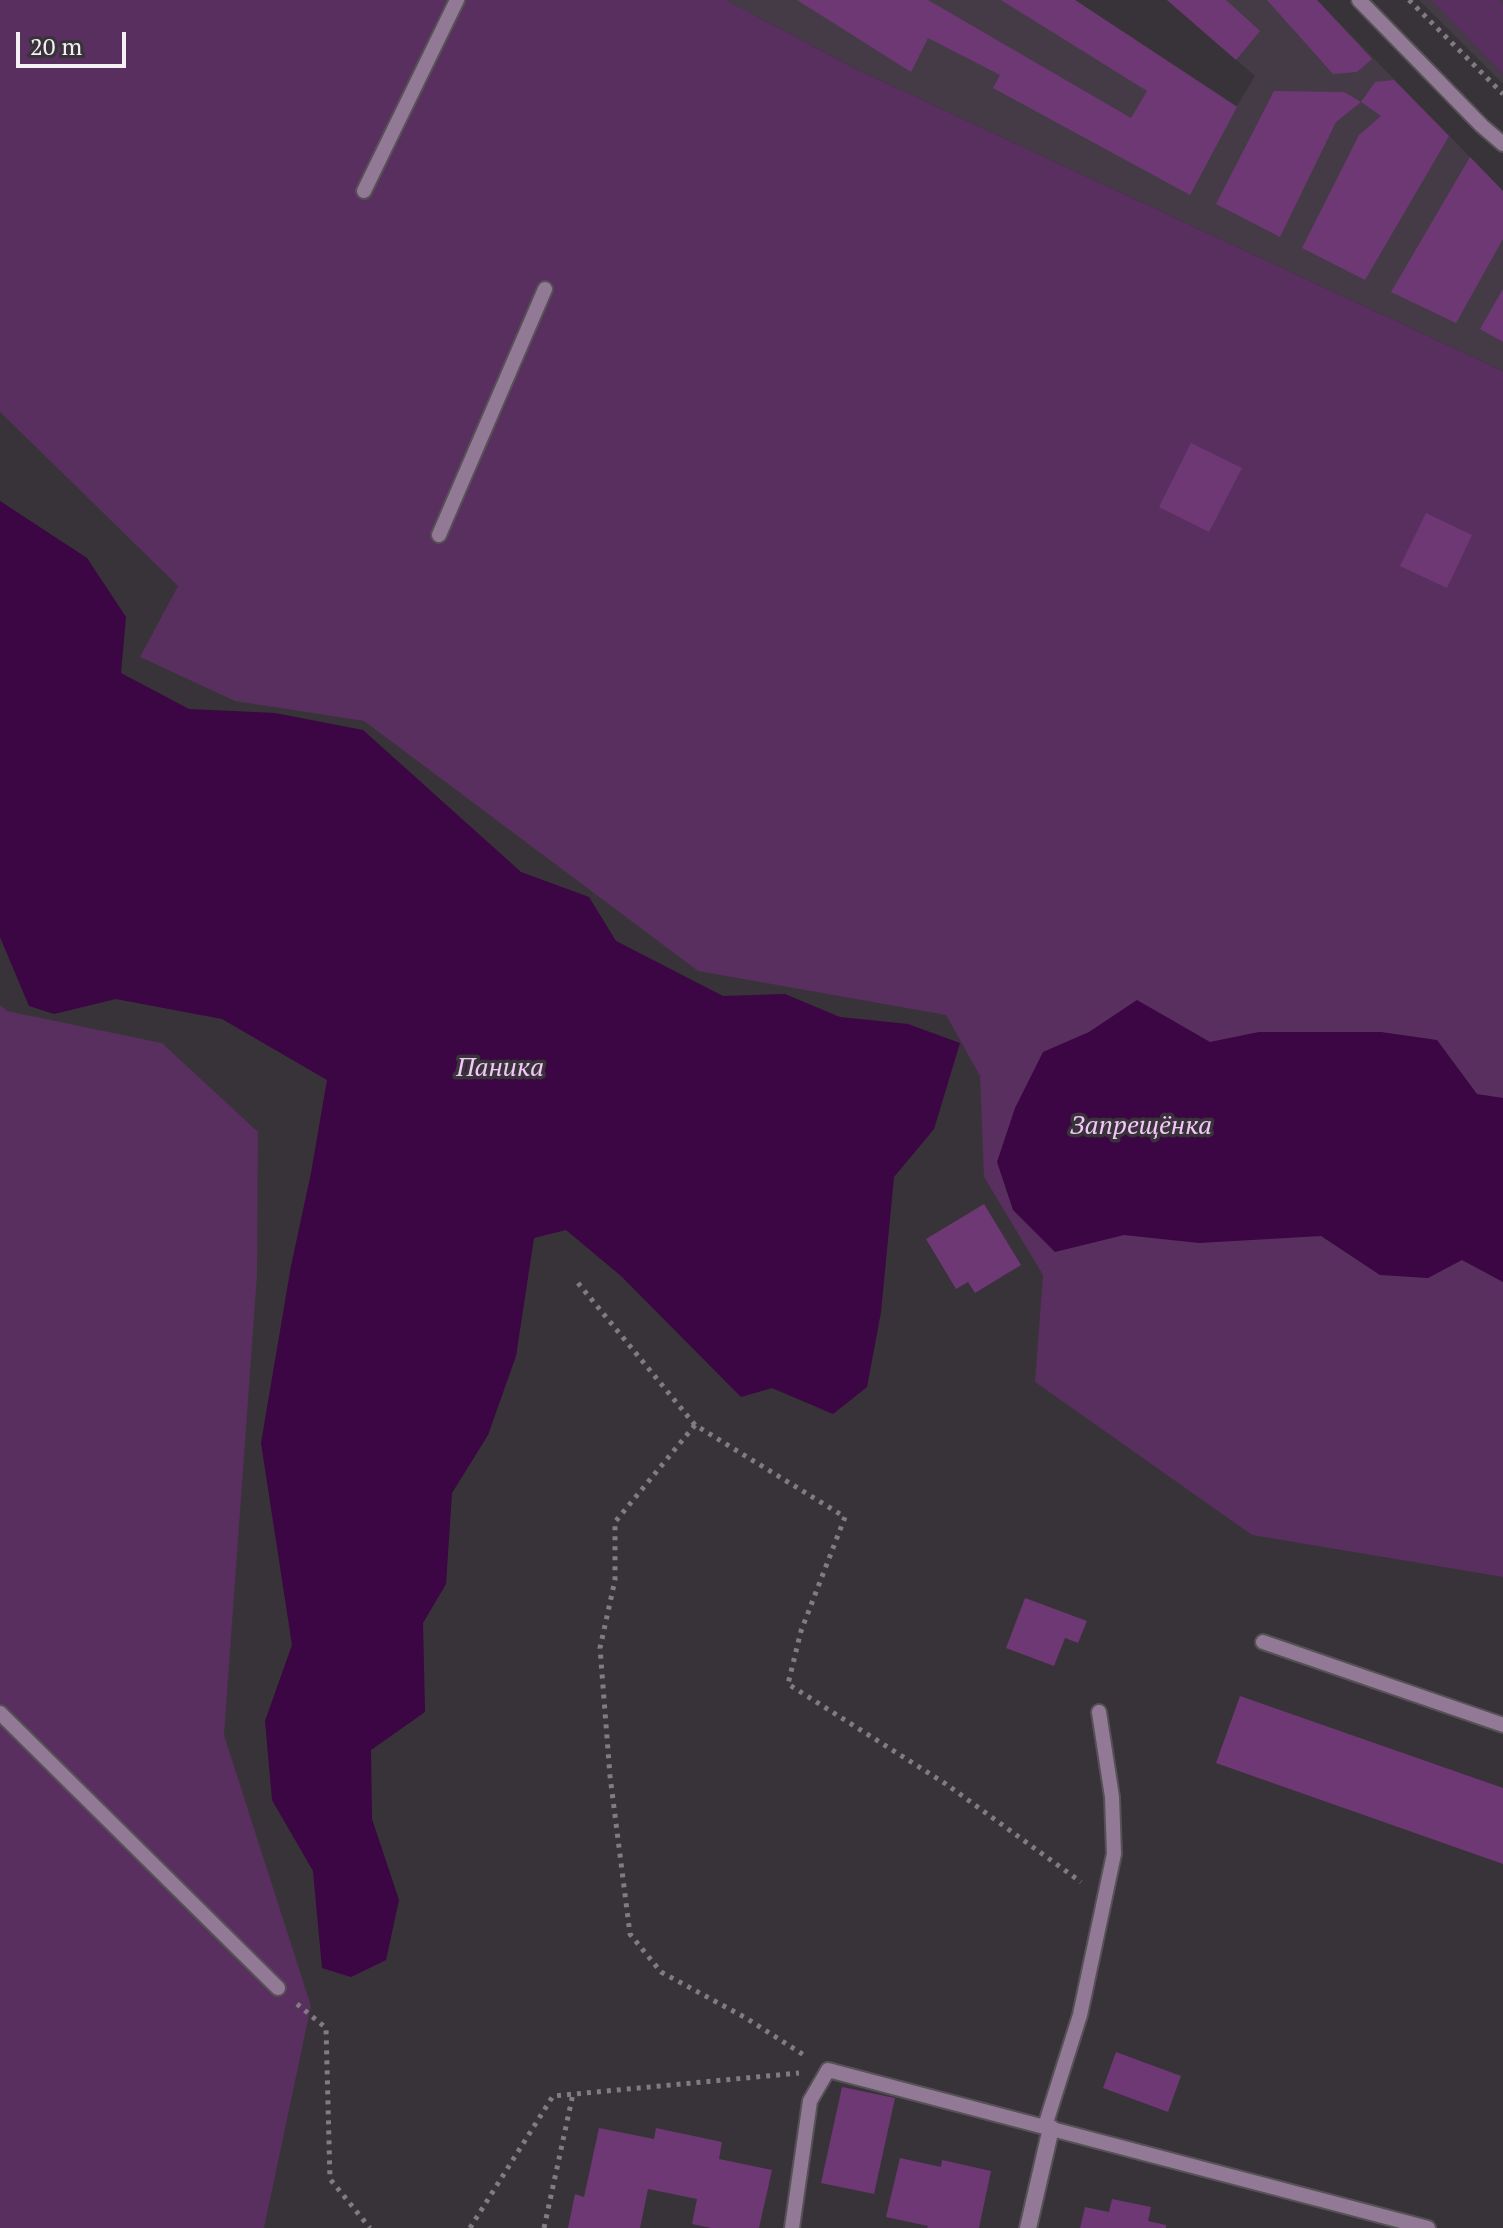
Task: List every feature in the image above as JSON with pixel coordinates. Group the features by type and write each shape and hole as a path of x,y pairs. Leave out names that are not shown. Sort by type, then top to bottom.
{"street":[{"path":"1028,2228 1048,2127"}],"lane":[{"path":"364,191 457,0"},
{"path":"1359,0 1503,144"},
{"path":"439,535 545,289"},
{"path":"1263,1642 1503,1725"},
{"path":"1048,2127 1080,2015 1114,1854 1112,1797 1099,1712"},
{"path":"0,1713 278,1988"},
{"path":"792,2228 810,2101 828,2070 1428,2228"}],"path":[{"path":"1409,0 1503,94"},
{"path":"578,1283 695,1425 845,1517 801,1631 788,1684 946,1784 1105,1899"},
{"path":"695,1425 615,1522 615,1580 600,1648 610,1776 630,1934 661,1972 746,2018 828,2070"},
{"path":"278,1988 326,2028 330,2179 370,2228"},
{"path":"470,2228 553,2096 828,2070"},
{"path":"544,2228 573,2094"}],"shaded area":[{"path":"0,0 726,0 858,70 1503,371 1503,1577 1252,1535 1035,1382 1043,1275 984,1177 980,1076 946,1015 698,971 364,721 235,701 140,657 178,586 0,412"},
{"path":"726,0 1075,0 1237,106 1255,76 1167,0 1317,0 1503,191 1503,371 858,70"},
{"path":"1419,0 1503,0 1503,84"},
{"path":"1431,0 1499,0 1503,4 1503,74"},
{"path":"0,1005 7,1011 162,1043 258,1132 257,1275 224,1735 311,2006 264,2228 0,2228"}],"water":[{"name":"Паника","path":"0,501 87,558 126,617 121,673 189,709 275,713 363,730 521,872 589,897 616,941 723,996 785,994 840,1017 908,1024 960,1043 934,1129 894,1177 881,1312 867,1387 833,1414 772,1388 741,1397 621,1276 566,1230 534,1238 516,1356 488,1435 452,1493 446,1584 423,1623 425,1712 371,1750 372,1819 399,1900 386,1960 351,1977 322,1968 313,1871 272,1800 265,1721 292,1645 261,1443 327,1080 222,1019 116,999 54,1014 29,1006 0,937"},
{"name":"Запрещёнка","path":"1137,1000 1210,1042 1259,1032 1381,1032 1437,1040 1477,1094 1503,1098 1503,1282 1462,1260 1428,1278 1380,1275 1321,1236 1199,1243 1124,1235 1055,1252 1013,1210 997,1162 1015,1108 1043,1052 1089,1032"}],"building":[{"path":"797,0 928,0 1131,118 1147,91 1001,0 1075,0 1237,107 1190,195 993,88 1000,75 928,38 911,72"},
{"path":"1167,0 1226,0 1260,31 1236,60"},
{"path":"1267,0 1317,0 1372,59 1357,72 1333,74"},
{"path":"1394,80 1449,136 1365,280 1302,248 1359,135 1381,116 1361,102 1375,82"},
{"path":"1274,91 1344,92 1361,102 1336,122 1280,237 1216,204"},
{"path":"1470,157 1503,191 1503,239 1456,323 1391,292"},
{"path":"1503,289 1503,342 1480,329"},
{"path":"1191,443 1242,468 1209,532 1159,507"},
{"path":"1426,513 1472,535 1447,588 1400,566"},
{"path":"984,1204 1021,1265 975,1293 968,1282 956,1289 926,1239"},
{"path":"1025,1598 1087,1621 1078,1643 1065,1638 1054,1666 1006,1648"},
{"path":"1240,1696 1503,1788 1503,1864 1216,1763"},
{"path":"1116,2052 1181,2076 1168,2112 1103,2088"},
{"path":"842,2087 895,2098 874,2194 821,2183"},
{"path":"599,2128 654,2139 656,2128 722,2142 719,2159 772,2170 759,2228 711,2228 692,2224 697,2199 648,2189 640,2228 568,2228 575,2194 584,2197"},
{"path":"900,2158 941,2167 942,2160 991,2171 979,2228 927,2228 886,2217"},
{"path":"1112,2199 1151,2207 1148,2221 1166,2225 1166,2228 1080,2228 1085,2207 1109,2212"}]}
